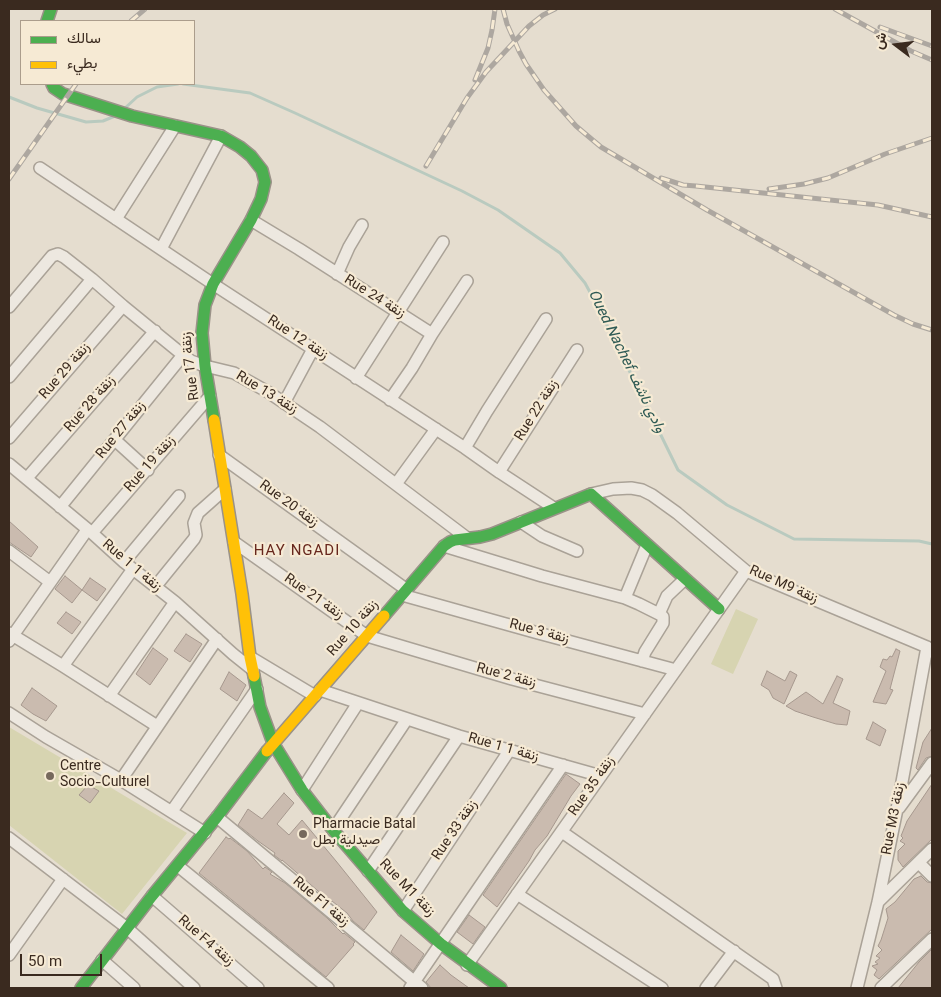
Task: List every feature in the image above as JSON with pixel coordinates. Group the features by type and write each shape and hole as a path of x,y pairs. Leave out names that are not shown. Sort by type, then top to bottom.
{"street":[{"name":"Rue 17 زنقة","path":"52,85 64,94 132,116 221,136 251,156 262,170 265,182 260,199 251,220 213,284 205,304 202,333 205,366 234,542 250,656 260,707 273,743"},
{"path":"116,219 176,126"},
{"path":"161,249 221,136"},
{"name":"Rue 12 زنقة","path":"40,168 554,508"},
{"name":"Rue 24 زنقة","path":"251,220 432,334"},
{"path":"337,274 349,247 362,225"},
{"path":"356,378 443,242"},
{"name":"Rue 13 زنقة","path":"9,308 52,256 58,254 64,257 183,355 205,366 243,378 284,403 320,427 468,538"},
{"path":"9,377 92,279"},
{"path":"390,400 467,281"},
{"name":"Rue 29 زنقة","path":"9,438 123,306"},
{"path":"465,448 546,319"},
{"name":"Rue 28 زنقة","path":"27,478 155,331"},
{"path":"284,403 313,348"},
{"name":"Rue 22 زنقة","path":"499,472 577,350"},
{"name":"Rue 27 زنقة","path":"60,507 183,355"},
{"name":"Rue 19 زنقة","path":"10,637 89,532 148,470 210,396"},
{"path":"396,484 436,429"},
{"path":"115,440 148,470"},
{"name":"Rue 20 زنقة","path":"219,455 404,593"},
{"name":"Rue 1 زنقة 1","path":"9,464 254,670"},
{"name":"Rue M9 زنقة","path":"591,494 613,489 637,488 652,495 677,513 746,571 929,649"},
{"path":"156,587 194,539 196,535 194,523 198,513 225,489"},
{"path":"444,546 455,540 492,534 591,494 719,609"},
{"path":"64,666 128,565 179,496"},
{"path":"521,522 542,536 577,550"},
{"name":"Rue 21 زنقة","path":"234,542 367,636"},
{"path":"625,598 647,545"},
{"path":"444,546 542,576 625,598 659,614 663,617 663,622 645,652 642,661"},
{"name":"Rue 10 زنقة","path":"81,988 152,896 205,833 273,743 444,546"},
{"path":"9,551 50,582"},
{"name":"Rue 35 زنقة","path":"467,965 746,571"},
{"path":"659,614 667,596 685,579"},
{"name":"Rue 3 زنقة","path":"404,593 676,670"},
{"path":"109,696 175,602"},
{"name":"Rue 2 زنقة","path":"367,636 512,679 645,714"},
{"path":"10,637 64,666 157,726"},
{"path":"121,780 217,639"},
{"name":"Rue M3 زنقة","path":"857,988 878,902 929,649"},
{"path":"250,656 318,693"},
{"path":"172,811 257,689"},
{"name":"Rue 1 زنقة 1","path":"318,693 358,703 509,751 601,776"},
{"path":"302,790 358,703"},
{"path":"9,713 172,811 205,833"},
{"path":"333,830 407,719"},
{"path":"368,871 459,736"},
{"name":"Rue M1 زنقة","path":"273,743 302,790 333,830 403,911 440,944 501,988"},
{"name":"Rue 33 زنقة","path":"403,911 509,751"},
{"path":"897,809 932,763"},
{"path":"415,986 440,944 563,765"},
{"name":"Rue F1 زنقة","path":"217,817 415,986"},
{"path":"562,832 773,979 776,988"},
{"path":"9,838 127,928 194,988"},
{"path":"878,902 932,849"},
{"path":"919,863 932,876"},
{"path":"178,866 328,988"},
{"path":"9,955 63,879"},
{"path":"517,894 662,988"},
{"name":"Rue F4 زنقة","path":"152,896 258,988"},
{"path":"881,988 932,938"},
{"path":"706,988 734,951"},
{"path":"102,960 134,988"}],"shaded area":[{"path":"736,609 758,619 733,674 711,664"},
{"name":"Centre Socio-Culturel","path":"9,727 187,833 122,914 9,825"}],"building":[{"path":"9,521 38,547 31,557 9,542"},
{"path":"65,576 82,590 72,603 55,589"},
{"path":"90,578 106,589 97,601 82,590"},
{"path":"66,612 81,622 72,634 57,623"},
{"path":"186,634 202,644 190,662 174,651"},
{"path":"153,648 168,659 150,685 136,674"},
{"path":"896,649 900,651 890,689 893,690 886,704 873,702 886,671 880,667 883,659 887,660 890,656 892,657"},
{"path":"767,671 785,681 790,671 797,675 784,704 773,698 769,690 761,685"},
{"path":"229,672 246,685 237,701 220,689"},
{"path":"837,676 843,679 833,703 850,711 847,725 836,724 813,717 786,706 806,692 823,704"},
{"path":"32,688 57,706 46,721 21,705"},
{"path":"873,722 886,730 880,746 866,739"},
{"path":"932,728 932,756 926,758 918,770 916,768 923,742"},
{"path":"566,774 580,784 547,836 535,850 497,907 483,895"},
{"path":"932,784 932,839 903,867 898,860 898,851 905,844 900,841 903,838 901,836 907,821"},
{"path":"88,785 99,791 90,803 79,795"},
{"path":"284,793 294,803 277,824 289,835 302,820 336,861 377,912 364,930 347,913 274,855 275,853 238,825 248,809 262,819"},
{"path":"226,837 247,851 263,869 265,867 272,872 270,874 285,883 343,934 355,942 326,977 199,873"},
{"path":"921,876 927,882 932,883 932,929 879,979 874,975 877,970 872,966 878,964 875,962 880,958 876,956 882,950 878,946 888,918 886,909 895,902 914,879"},
{"path":"469,915 485,927 473,944 457,932"},
{"path":"401,935 424,954 413,971 391,952"},
{"path":"932,949 932,988 898,988 919,962"},
{"path":"440,965 469,988 431,988 426,982"}],"waterway":[{"name":"Oued Nachef وادي ناشف","path":"124,109 137,97 157,87 171,85"},
{"name":"Oued Nachef وادي ناشف","path":"190,85 250,93 295,113 462,191 498,210 560,253 585,283 678,470 727,505 794,539 919,541 932,544"},
{"name":"Oued Nachef وادي ناشف","path":"9,97 37,108 86,122 103,121 115,116"}],"railway":[{"path":"132,20 145,9"},
{"path":"475,80 488,48 495,9"},
{"path":"503,9 507,24 519,51 544,90 576,126 601,147 707,210 894,315 932,330"},
{"path":"426,166 467,98 486,72 529,26 543,15 555,9"},
{"path":"835,9 911,51 932,60"},
{"path":"880,27 932,46"},
{"path":"9,179 75,85"},
{"path":"769,189 828,178 885,154 932,138"},
{"path":"661,178 683,185 878,205 932,217"}],"traffic: fast":[{"path":"47,20 51,9"},
{"path":"52,85 63,94 132,116 221,136 251,156 262,170 265,182 261,199 251,220 213,284 205,305 202,333 205,366 214,420"},
{"path":"384,616 444,546 450,542 492,534 591,494 719,609"},
{"path":"254,676 260,707 273,743 302,790 333,830 403,911 441,944 501,988"},
{"path":"81,988 267,751"}],"traffic: slow":[{"path":"214,420 254,676"},
{"path":"267,751 384,616"}],"place":[{"name":"Centre Socio-Culturel","path":"50,776"},
{"name":"Pharmacie Batal صيدلية بطل","path":"303,834"}],"district":[{"name":"HAY NGADI","path":"297,553"}]}
